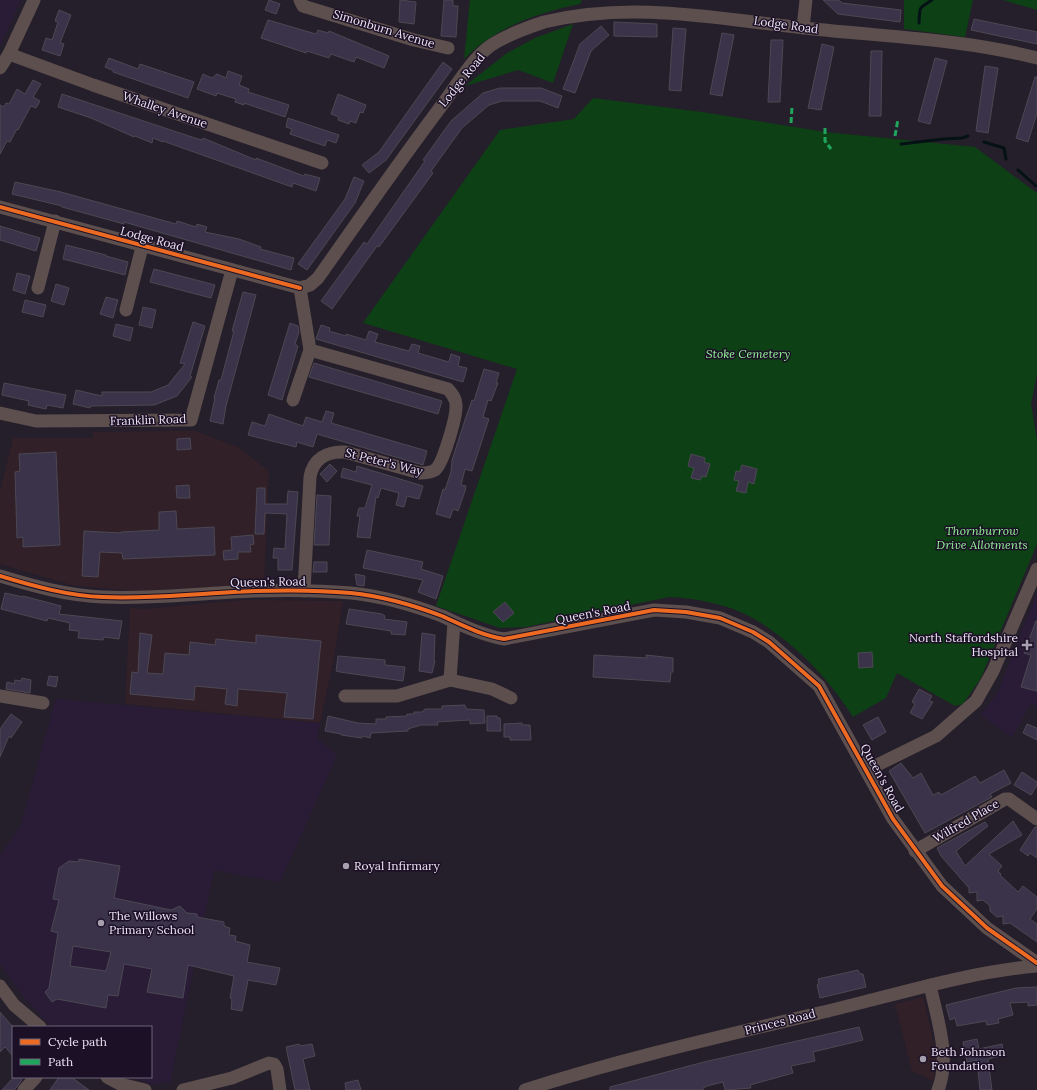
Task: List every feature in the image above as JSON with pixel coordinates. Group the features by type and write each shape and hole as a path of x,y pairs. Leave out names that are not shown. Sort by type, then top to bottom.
{"street":[{"path":"0,68 9,54 34,0"},
{"name":"Simonburn Avenue","path":"300,0 303,6 414,40 448,48"},
{"path":"803,28 806,0"},
{"name":"Lodge Road","path":"0,207 55,221 142,247 300,288 310,285 318,278 428,123 477,58 502,38 533,25 561,16 627,7 695,12 803,28 931,38 1008,51 1037,58"},
{"name":"Whalley Avenue","path":"9,54 89,84 322,163"},
{"path":"38,288 55,221"},
{"path":"126,310 142,247"},
{"name":"Franklin Road","path":"0,413 36,421 191,420 232,270"},
{"path":"293,400 310,350 300,288"},
{"name":"St Peter's Way","path":"304,591 310,477 311,469 318,460 334,451 344,452 420,473 428,473 436,469 441,462 456,413 454,395 448,389 310,350"},
{"path":"867,770 936,736 963,715 976,701 993,671 1037,568"},
{"name":"Queen's Road","path":"0,576 66,592 102,597 155,597 220,593 304,591 351,593 376,596 442,616 491,637 504,639 654,610 686,612 720,618 753,632 769,642 814,680 819,686 867,770 893,819 942,886 987,928 1037,965"},
{"path":"450,680 454,622"},
{"path":"345,696 397,696 450,680 494,686 511,698"},
{"path":"0,696 43,703"},
{"name":"Wilfred Place","path":"915,851 1005,799 1009,799 1037,819"},
{"name":"Princes Road","path":"525,1090 540,1088 681,1047 930,985 1037,965"},
{"path":"930,985 944,1053 943,1071 938,1090"},
{"path":"0,986 14,1005 39,1026"},
{"path":"183,1090 232,1078 269,1063 274,1064 277,1068 280,1090"},
{"path":"24,1090 35,1078"},
{"path":"109,1078 120,1084 145,1090"}],"shaded area":[{"path":"0,0 21,0 0,45"},
{"path":"195,431 238,447 269,471 264,584 132,591 72,585 0,564 0,491 13,438 93,438 93,432"},
{"name":"North Staffordshire Hospital","path":"1037,593 1037,706 1031,703 1012,737 981,715 998,692"},
{"path":"244,600 343,601 334,658 320,723 125,704 130,608 145,609"},
{"name":"The Willows Primary School","path":"56,699 320,723 317,739 337,755 280,882 214,870 170,1082 151,1084 135,1078 152,1078 152,1026 51,1026 23,996 0,964 0,856 21,825"},
{"path":"923,997 938,1063 933,1081 912,1071 895,1004"}],"green space":[{"path":"470,0 582,0 580,4 533,17 503,30 476,48 464,59"},
{"path":"904,0 973,0 965,37 904,29"},
{"path":"1003,0 1037,0 1037,10"},
{"path":"573,24 553,83 518,70 465,86 507,53 535,38"},
{"name":"Stoke Cemetery","path":"593,98 702,112 825,132 975,147 1037,193 1037,374 1031,404 1037,440 1037,544 981,678 963,704 955,706 897,673 886,698 853,717 832,687 794,647 749,616 730,608 700,600 669,597 526,627 500,628 436,606 517,369 363,323 500,130 574,119"}],"building":[{"path":"269,0 280,4 276,14 265,10"},
{"path":"400,0 416,2 414,24 399,22"},
{"path":"444,0 453,0 453,6 458,6 456,37 441,36"},
{"path":"823,0 839,0 842,3 901,10 900,22 838,14"},
{"path":"59,10 71,15 60,43 64,44 60,56 42,50 46,38 52,40 58,22 55,21"},
{"path":"974,19 1037,32 1037,44 971,30"},
{"path":"268,20 316,34 318,30 328,33 329,31 389,56 384,68 356,57 354,62 331,54 329,58 307,51 306,53 261,38"},
{"path":"614,22 657,24 657,37 614,36"},
{"path":"601,26 609,35 591,51 575,93 563,89 580,44"},
{"path":"673,28 686,29 681,91 669,90"},
{"path":"722,33 734,35 722,96 710,94"},
{"path":"771,40 783,40 780,102 768,102"},
{"path":"822,44 834,47 821,110 808,108"},
{"path":"871,51 882,51 881,116 869,116"},
{"path":"109,58 138,69 140,64 194,82 188,98 113,72 114,71 105,67"},
{"path":"935,58 947,61 930,124 918,121"},
{"path":"443,62 452,69 386,160 369,173 362,165 379,152"},
{"path":"985,66 998,68 988,133 976,131"},
{"path":"228,71 242,76 239,85 249,89 248,92 289,105 285,117 244,103 244,105 235,102 236,99 217,93 216,96 197,89 203,74 212,78 217,74 226,78"},
{"path":"1035,77 1037,77 1037,113 1028,142 1016,138"},
{"path":"33,80 41,84 33,97 40,101 36,108 31,106 18,130 17,129 10,142 7,141 0,154 0,105 4,107 6,103 9,104 17,89 25,94"},
{"path":"500,88 541,88 562,96 558,108 540,101 502,101 489,105 462,128 431,171 433,173 379,247 377,246 332,309 321,301 364,242 367,244 451,121 483,93"},
{"path":"62,94 198,139 203,140 203,138 256,160 256,158 304,176 305,174 320,178 316,191 293,183 292,187 153,138 152,143 135,136 134,137 91,118 58,107"},
{"path":"338,94 366,105 363,113 360,112 356,123 350,121 349,124 338,120 339,117 331,114"},
{"path":"288,118 339,135 336,143 327,140 325,146 290,134 292,129 286,127"},
{"path":"354,177 364,181 355,203 307,270 298,264 345,199"},
{"path":"15,182 61,192 176,224 177,221 196,227 197,224 207,227 205,232 239,239 261,247 260,249 294,258 291,270 124,222 124,224 62,206 12,194"},
{"path":"0,226 40,238 36,251 0,240"},
{"path":"66,245 128,262 125,275 63,259"},
{"path":"154,269 215,285 211,298 150,282"},
{"path":"17,273 30,276 25,294 13,290"},
{"path":"56,284 69,288 64,305 51,301"},
{"path":"243,292 256,295 226,406 223,424 210,421 214,398 219,380 221,380 234,331 232,331"},
{"path":"106,297 118,300 113,318 100,314"},
{"path":"25,300 46,305 43,317 22,312"},
{"path":"143,307 156,310 152,328 139,325"},
{"path":"193,322 205,326 190,376 192,377 177,396 154,405 91,406 90,408 73,404 76,390 102,396 102,392 151,392 168,385 185,364 180,363"},
{"path":"290,323 298,326 299,332 295,344 298,346 282,400 268,395"},
{"path":"116,324 133,328 130,341 113,336"},
{"path":"321,325 330,328 329,331 366,340 369,331 378,334 375,342 409,351 412,344 420,346 418,353 449,362 451,354 460,357 458,366 467,368 463,382 316,339"},
{"path":"314,363 442,401 438,414 309,377"},
{"path":"484,369 499,373 496,383 498,383 491,401 488,400 483,417 489,419 472,471 465,469 461,485 466,486 458,511 453,509 450,518 436,514 443,489 445,490 451,472 452,460 465,420 472,400 474,401"},
{"path":"4,383 66,395 63,408 47,405 46,409 28,405 29,401 2,395"},
{"path":"326,411 334,413 331,423 427,451 423,465 317,434 313,447 297,442 296,447 248,435 252,422 265,426 269,414 303,426 306,417 322,422"},
{"path":"190,438 191,449 177,450 177,439"},
{"path":"56,452 60,545 23,547 23,537 17,538 15,472 20,471 19,454"},
{"path":"691,454 705,458 704,462 710,464 706,477 702,476 700,480 691,478 694,468 688,466"},
{"path":"330,464 337,471 327,482 320,474"},
{"path":"742,465 757,469 754,484 748,482 746,493 736,491 739,481 734,480 736,471 740,472"},
{"path":"357,466 423,486 419,499 407,496 404,507 396,505 399,493 381,488 378,498 376,497 370,538 357,537 360,516 357,516 359,508 365,508 372,485 341,477 343,468 356,472"},
{"path":"189,485 190,498 177,498 176,486"},
{"path":"257,488 265,488 265,504 287,504 288,491 298,492 292,570 278,570 278,558 273,558 274,548 285,549 287,514 265,513 264,534 255,534"},
{"path":"317,495 331,496 329,545 314,545"},
{"path":"176,511 177,529 214,527 215,555 123,559 122,553 100,552 98,577 82,576 84,531 121,533 159,530 159,512"},
{"path":"253,535 254,544 250,545 251,552 238,552 238,559 224,560 223,551 232,550 231,537"},
{"path":"367,550 423,562 421,569 443,576 436,599 418,592 423,580 363,568"},
{"path":"314,562 327,562 327,572 313,572"},
{"path":"355,574 365,576 364,586 357,585"},
{"path":"5,593 61,606 59,614 122,621 119,639 104,637 103,640 78,638 79,631 69,630 70,623 48,618 47,621 1,609"},
{"path":"505,602 514,613 503,622 493,612"},
{"path":"349,609 382,614 385,616 384,619 407,622 405,635 391,634 391,631 346,624"},
{"path":"1036,621 1037,691 1021,687 1031,655 1024,653"},
{"path":"140,633 152,635 147,673 163,674 165,653 189,655 190,642 215,645 216,639 256,643 256,635 321,641 313,719 284,717 287,693 238,689 237,706 225,704 227,689 195,686 194,700 130,694 132,672 138,673"},
{"path":"422,633 435,635 435,661 432,673 419,671"},
{"path":"872,652 873,667 859,668 858,653"},
{"path":"594,655 647,658 646,655 673,658 673,672 671,672 670,682 593,677"},
{"path":"338,656 385,660 385,665 405,667 403,681 336,671"},
{"path":"49,676 58,677 56,687 47,685"},
{"path":"22,678 31,680 30,693 6,689 7,682 14,684 15,680 21,681"},
{"path":"919,689 932,696 929,701 933,702 922,719 910,713 915,704 912,702"},
{"path":"465,705 466,709 484,710 485,723 470,724 470,720 437,722 438,725 421,725 408,729 408,731 371,733 370,738 363,736 362,738 341,735 325,731 328,716 358,723 376,724 376,719 407,716 407,714 422,712 425,709 442,709 442,706"},
{"path":"11,714 22,722 11,738 9,736 0,757 0,729"},
{"path":"487,716 497,716 497,718 500,718 501,731 487,731"},
{"path":"878,717 886,732 872,740 863,725"},
{"path":"522,723 522,725 530,725 531,740 510,740 510,737 504,737 504,724"},
{"path":"1027,724 1037,728 1037,740 1023,733"},
{"path":"901,763 913,778 921,773 933,795 939,792 941,795 975,776 980,783 1004,770 1011,783 990,794 992,797 925,833 889,771"},
{"path":"1022,772 1037,782 1037,785 1031,795 1014,785"},
{"path":"1013,821 1022,835 989,854 1002,866 998,871 1001,874 1000,875 1018,892 1023,886 1037,897 1037,909 1030,919 1037,924 1037,942 1010,923 1003,924 1003,916 997,917 990,911 990,906 983,900 977,901 977,892 969,893 969,888 941,856 937,848 985,822 988,826 956,851 965,866"},
{"path":"1035,827 1037,827 1037,858 1030,853 1028,856 1020,850"},
{"path":"79,859 120,866 114,898 171,910 180,906 187,913 197,914 197,917 224,922 224,926 230,928 229,935 236,936 235,941 250,945 247,962 280,968 276,985 248,980 242,1011 231,1009 232,999 230,998 234,976 188,965 183,998 147,992 152,969 124,964 118,996 108,995 106,1008 57,999 52,1002 45,992 49,988 58,933 51,931 59,900 53,899 59,868 69,861 79,862","holes":["73,946 111,952 106,971 70,966"]},
{"path":"858,970 860,974 863,974 866,987 820,998 817,985 819,984 818,979"},
{"path":"1037,987 1037,1005 1028,1006 1028,1002 1010,1003 1013,1015 998,1019 999,1023 987,1025 986,1021 957,1026 955,1018 950,1020 946,1005 1016,988"},
{"path":"0,1012 12,1026 12,1055 5,1047 0,1052"},
{"path":"859,1027 863,1040 813,1052 815,1061 791,1066 793,1073 750,1085 751,1088 725,1090 723,1082 707,1086 703,1088 703,1090 610,1090 610,1087 704,1062"},
{"path":"977,1039 979,1049 1002,1044 1004,1055 988,1059 992,1090 980,1090 977,1060 967,1062 963,1042"},
{"path":"299,1044 300,1046 312,1044 315,1056 303,1059 310,1090 295,1090 286,1047"},
{"path":"13,1078 20,1078 22,1080 14,1090 2,1090"},
{"path":"58,1078 72,1078 89,1090 50,1090"},
{"path":"358,1080 361,1090 346,1090 345,1083"}],"waterway":[{"path":"919,23 920,10 922,6 932,0"},
{"path":"901,144 962,138 968,136"},
{"path":"984,142 1004,148 1006,159"},
{"path":"1018,170 1036,186"}],"marked path":[{"path":"791,123 792,107"},
{"path":"895,136 898,119"},
{"path":"825,128 825,141 831,149"}],"cycle path":[{"path":"0,207 300,288"},
{"path":"0,576 64,593 103,597 147,597 284,590 362,594 420,608 480,632 504,639 654,610 686,612 720,618 753,632 769,642 819,686 893,819 942,886 987,928 1037,963"}],"place":[{"name":"North Staffordshire Hospital","path":"1027,645"},
{"name":"Royal Infirmary","path":"346,866"},
{"name":"The Willows Primary School","path":"101,923"},
{"name":"Beth Johnson Foundation","path":"923,1059"}],"park label":[{"name":"Thornburrow Drive Allotments","path":"982,538"}]}
